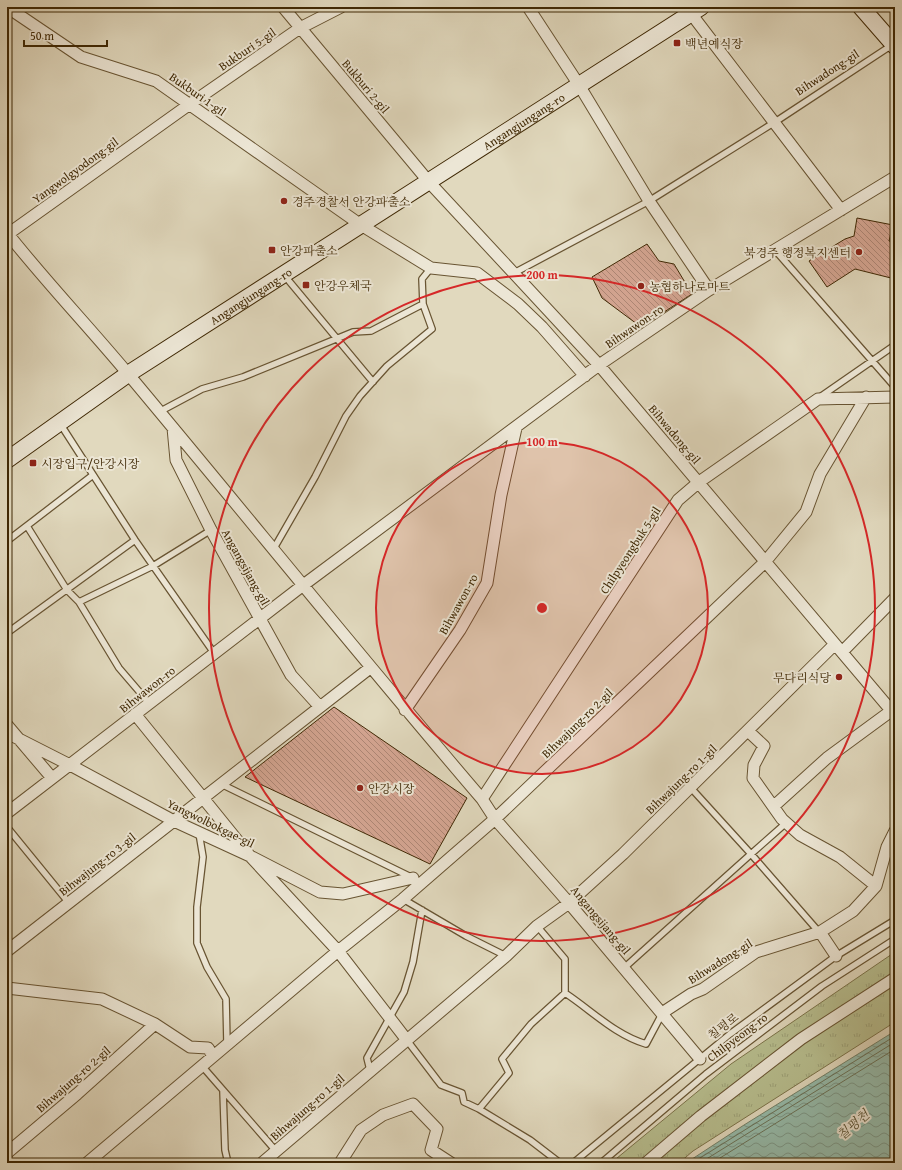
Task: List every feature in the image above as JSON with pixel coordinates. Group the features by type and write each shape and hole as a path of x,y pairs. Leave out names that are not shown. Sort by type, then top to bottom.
{"main road":[{"path":"861,7 894,45"},
{"name":"Angangjungang-ro","path":"7,460 128,374 429,182 693,9"}],"street":[{"name":"Bukburi 1-gil","path":"7,7 81,57 156,80 361,225"},
{"name":"Bukburi 2-gil","path":"283,7 429,182"},
{"name":"Bukburi 5-gil","path":"190,104 300,28 341,7"},
{"path":"528,7 579,85 649,201 709,290"},
{"path":"693,9 841,210"},
{"name":"Yangwolgyodong-gil","path":"128,374 8,234 190,104"},
{"name":"Bihwawon-ro","path":"7,813 302,586 599,365 709,290 895,177"},
{"name":"Bihwadong-gil","path":"429,182 599,365 893,713 826,758 774,806"},
{"path":"361,225 431,268 477,273 518,304 542,327 585,376"},
{"name":"Angangsijang-gil","path":"128,374 302,586"},
{"path":"765,562 806,512 820,474 866,397"},
{"path":"818,399 895,397"},
{"name":"Chilpyeongbuk 5-gil","path":"482,799 678,500 698,482 818,399"},
{"name":"Angangsijang-gil","path":"173,428 176,460 211,530 292,675 320,707"},
{"name":"Bihwawon-ro","path":"405,710 460,630 487,583 501,495 516,428"},
{"name":"Bihwajung-ro 2-gil","path":"87,1163 403,898 418,880 495,819 765,562"},
{"path":"302,586 405,710 482,799"},
{"name":"Bihwajung-ro 1-gil","path":"262,1163 406,1039 506,956 537,926 569,903 623,854 748,731 895,598"},
{"name":"Bihwajung-ro 3-gil","path":"7,951 370,668"},
{"path":"135,714 250,856 338,951 406,1039"},
{"path":"7,725 52,778"},
{"path":"748,731 764,746 754,765 753,778 786,823 800,835 840,857 876,886"},
{"name":"Yangwolbokgae-gil","path":"7,734 70,765 174,821 250,856 320,892 343,894 418,880"},
{"name":"Angangsijang-gil","path":"482,799 495,819 569,903 700,1059"},
{"name":"Bihwadong-gil","path":"662,1013 692,994 703,989 756,952 820,932 853,911 876,886 887,846 895,832"},
{"path":"820,932 836,956"},
{"path":"646,1163 701,1116 801,1039 895,978"},
{"path":"7,988 102,999 155,1024 190,1047 208,1048 213,1056"},
{"name":"Bihwajung-ro 2-gil","path":"7,1154 155,1024"},
{"path":"340,1163 361,1130 383,1115 413,1104 437,1129 431,1150 451,1163"}],"lane":[{"name":"Bihwadong-gil","path":"514,273 649,201 894,45"},
{"path":"775,250 873,360 895,387"},
{"path":"273,550 315,477 346,416 387,366 432,329 424,304 422,279 431,268"},
{"path":"284,274 373,382"},
{"path":"159,412 202,389 243,376 353,332 371,331 424,304"},
{"path":"818,399 895,345"},
{"path":"59,423 135,540 214,653"},
{"path":"7,541 93,475"},
{"path":"27,526 67,590 79,602 119,668 149,703"},
{"path":"79,602 153,566 211,530"},
{"path":"7,634 135,540"},
{"path":"221,784 418,880"},
{"path":"691,788 820,932"},
{"path":"624,968 786,823"},
{"path":"7,827 69,903"},
{"path":"199,832 203,857 196,907 197,943 207,967 226,999 228,1044"},
{"path":"403,898 466,936 506,956"},
{"path":"370,1070 367,1058 404,992 409,977 422,910"},
{"name":"칠평로","path":"574,1163 730,1034 836,956 895,920"},
{"path":"479,1109 509,1073 502,1059 531,1024 565,993 565,959 537,926"},
{"name":"Chilpyeong-ro","path":"601,1163 706,1074 822,986 895,939"},
{"path":"565,993 585,1006 604,1023 638,1042 646,1044 662,1013"},
{"path":"406,1039 441,1085 462,1093 464,1102 479,1109 530,1140 560,1163"},
{"path":"202,1066 276,1151"},
{"path":"223,1090 225,1150 228,1163"}],"green space":[{"path":"895,952 895,1022 693,1151 679,1163 611,1163 731,1064"}],"water":[{"name":"칠평천","path":"895,1031 895,1163 686,1163 744,1125"}],"building":[{"name":"북경주 행정복지센터","path":"857,218 893,225 889,241 895,242 895,279 855,269 827,287 809,261 845,239 854,236"},
{"name":"농협하나로마트","path":"647,244 659,261 674,264 692,294 641,327 602,298 592,277"},
{"name":"안강시장","path":"334,707 467,798 430,864 245,777"}],"place":[{"name":"백년예식장","path":"677,43"},
{"name":"경주경찰서 안강파출소","path":"284,201"},
{"name":"안강파출소","path":"272,250"},
{"name":"북경주 행정복지센터","path":"859,252"},
{"name":"안강우체국","path":"306,285"},
{"name":"농협하나로마트","path":"641,286"},
{"name":"시장입구/안강시장","path":"33,463"},
{"name":"무다리식당","path":"839,677"},
{"name":"안강시장","path":"360,788"}]}
